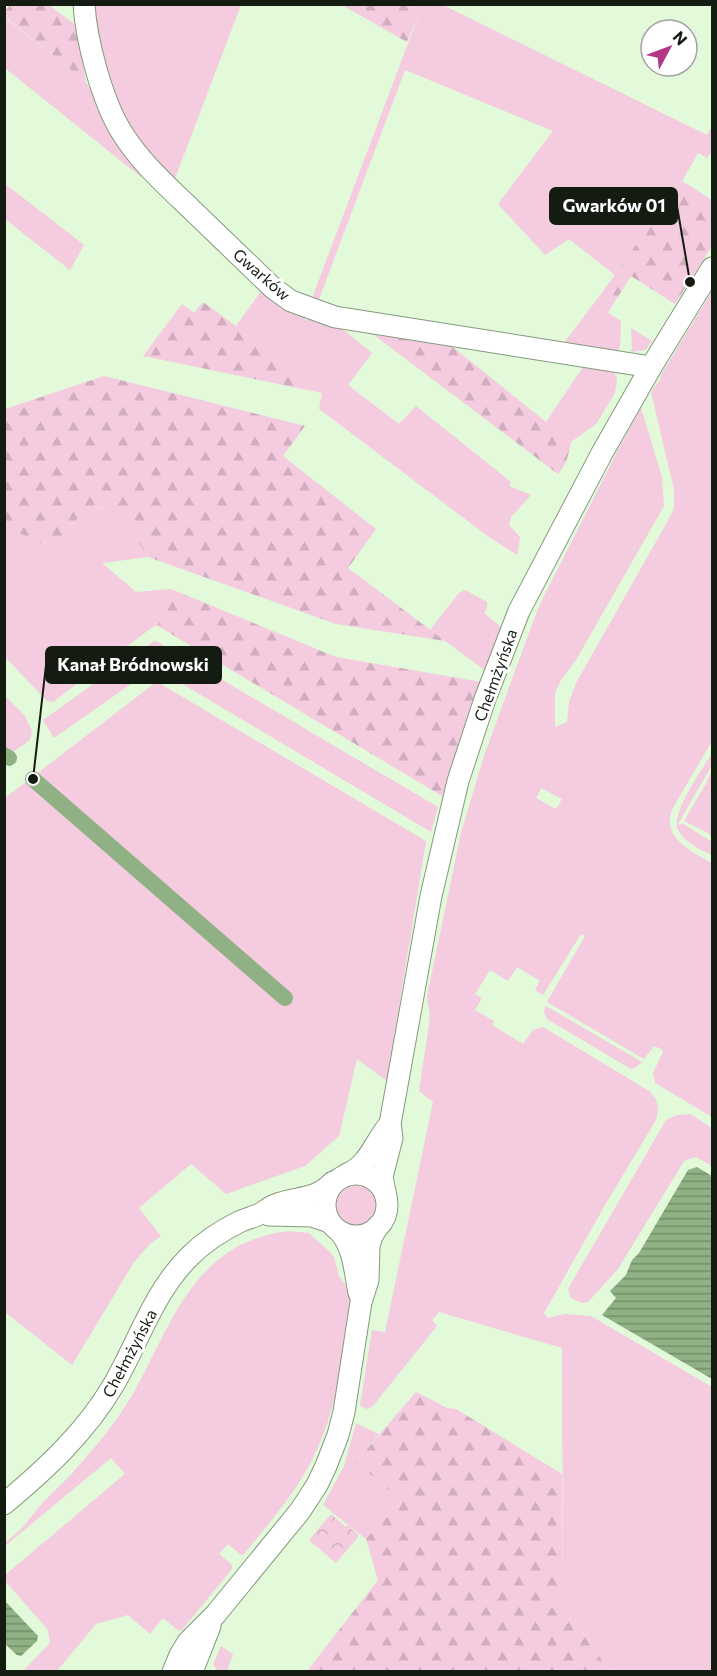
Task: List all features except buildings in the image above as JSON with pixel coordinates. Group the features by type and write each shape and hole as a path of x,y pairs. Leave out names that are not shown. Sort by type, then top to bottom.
{"street":[{"name":"Gwarków","path":"84,4 98,75 106,100 120,130 154,174 273,288 291,301 335,317 651,367"},
{"name":"Chełmżyńska","path":"386,1196 382,1177 392,1138 390,1124 431,896 458,781 485,699 519,611 609,441 712,268"},
{"name":"Chełmżyńska","path":"4,1504 48,1467 93,1416 121,1371 160,1295 183,1264 197,1250 219,1233 276,1204 317,1195 340,1178 353,1172 362,1165 390,1124"},
{"path":"174,1671 184,1648 215,1615 300,1511 317,1485 334,1446 344,1412 361,1302 368,1280 370,1242 386,1212 386,1196 378,1182 364,1174 340,1178 326,1195 325,1202 327,1216 346,1240 350,1250 361,1302"},
{"name":"Chełmżyńska","path":"259,1214 312,1216 335,1227"},
{"path":"335,1227 353,1236 363,1235 378,1227"},
{"path":"192,1671 215,1615"}],"green space":[{"path":"10,5 49,5 77,26 86,82 5,17 5,11"},
{"path":"93,5 241,5 174,181 147,152 124,119 103,66"},
{"path":"342,5 407,5 419,14 407,42"},
{"path":"407,5 443,5 707,135 712,126 712,151 707,158 698,153 682,181 615,275 569,239 545,255 498,204 553,131 405,70 318,302 311,301 419,14"},
{"path":"4,17 86,82 115,132 142,171 141,177 5,68"},
{"path":"682,181 712,200 712,246 675,304 631,276 614,303 601,294"},
{"path":"4,183 84,245 70,270 5,219"},
{"path":"264,287 305,319 336,324 372,353 348,385 399,424 416,406 511,482 509,486 531,495 511,517 509,525 520,537 517,555 489,537 319,409 322,393 236,326"},
{"path":"712,291 712,741 674,806 670,826 679,841 712,863 712,1117 655,1083 653,1073 663,1052 661,1049 654,1046 644,1059 547,1002 585,936 581,934 543,995 535,990 540,981 517,967 508,981 490,970 475,994 482,998 475,1010 494,1021 492,1025 523,1044 533,1030 543,1027 649,1091 657,1104 656,1120 544,1313 548,1318 565,1314 591,1316 712,1387 712,1671 610,1671 563,1607 562,1348 439,1312 432,1320 437,1326 372,1407 366,1409 360,1405 372,1330 385,1332 433,1102 419,1091 430,1018 427,996 461,833 484,756 542,600 641,408 662,477 664,506 576,660 561,680 555,693 555,727 567,722 569,702 576,683 674,508 674,490 651,392","holes":["541,788 562,799 556,809 536,798"]},
{"path":"601,294 614,303 608,313 621,321 618,351 564,343"},
{"path":"203,302 322,393 143,356 182,304 194,313"},
{"path":"631,328 652,341 646,350 631,352"},
{"path":"366,329 444,340 571,442 561,471 558,474"},
{"path":"585,364 612,370 617,378 615,393 596,424 571,442 546,422"},
{"path":"104,376 305,426 283,456 376,529 348,568 445,641 336,624 148,557 120,520 94,506 83,512 55,545 38,543 5,525 5,409"},
{"path":"93,506 120,520 148,557 102,563 136,592 171,589 158,626 154,626 53,702 47,701 5,657 4,524 38,543 55,545 83,512"},
{"path":"171,589 336,657 482,682 442,796 158,626"},
{"path":"465,590 487,602 487,609 484,613 501,627 486,671 430,630 459,593"},
{"path":"154,641 438,807 431,832 159,670 151,670 54,738 43,720"},
{"path":"155,683 159,683 426,841 387,1081 357,1059 339,1136 305,1166 226,1194 191,1164 139,1208 161,1236 150,1244 134,1262 72,1365 5,1312 5,798"},
{"path":"4,695 24,715 32,730 30,740 5,758"},
{"path":"712,753 712,765 678,824 682,823 712,842 712,855 684,838 678,830 677,822 683,802"},
{"path":"712,771 712,838 708,833 684,821"},
{"path":"546,1006 642,1062 631,1069 547,1019 544,1012"},
{"path":"690,1114 712,1128 712,1166 696,1157 684,1161 618,1269 588,1302 582,1303 571,1298 568,1289 666,1120 677,1115"},
{"path":"356,1181 372,1188 379,1204 372,1220 356,1227 340,1220 333,1204 340,1188"},
{"path":"288,1231 309,1233 331,1253 339,1276 352,1300 343,1360 329,1418 307,1470 282,1507 244,1554 241,1555 228,1544 219,1554 232,1565 232,1569 182,1630 179,1631 163,1618 150,1634 128,1615 96,1624 57,1671 23,1671 50,1643 48,1630 5,1581 5,1575 125,1474 111,1458 5,1546 5,1543 73,1473 113,1423 134,1392 175,1313 190,1290 208,1269 230,1251 256,1238"},
{"path":"416,1392 447,1408 456,1409 562,1474 563,1607 610,1671 307,1671 378,1580 366,1539 400,1500 356,1462"},
{"path":"356,1423 379,1434 356,1462 400,1500 366,1539 323,1505 344,1466"},
{"path":"331,1514 346,1527 348,1525 359,1536 336,1563 309,1540"},
{"path":"221,1646 233,1654 227,1671 215,1671 213,1664"}],"shaded area":[{"path":"697,1167 712,1176 712,1379 602,1315 616,1298 610,1291 626,1275 632,1260 639,1253 688,1170"},
{"path":"4,1600 38,1636 37,1641 21,1656 5,1644"}],"waterway":[{"path":"4,755 9,758"},
{"path":"33,779 285,998"}],"place":[{"name":"Gwarków 01","path":"690,282"},
{"name":"Kanał Bródnowski","path":"33,779"}]}
